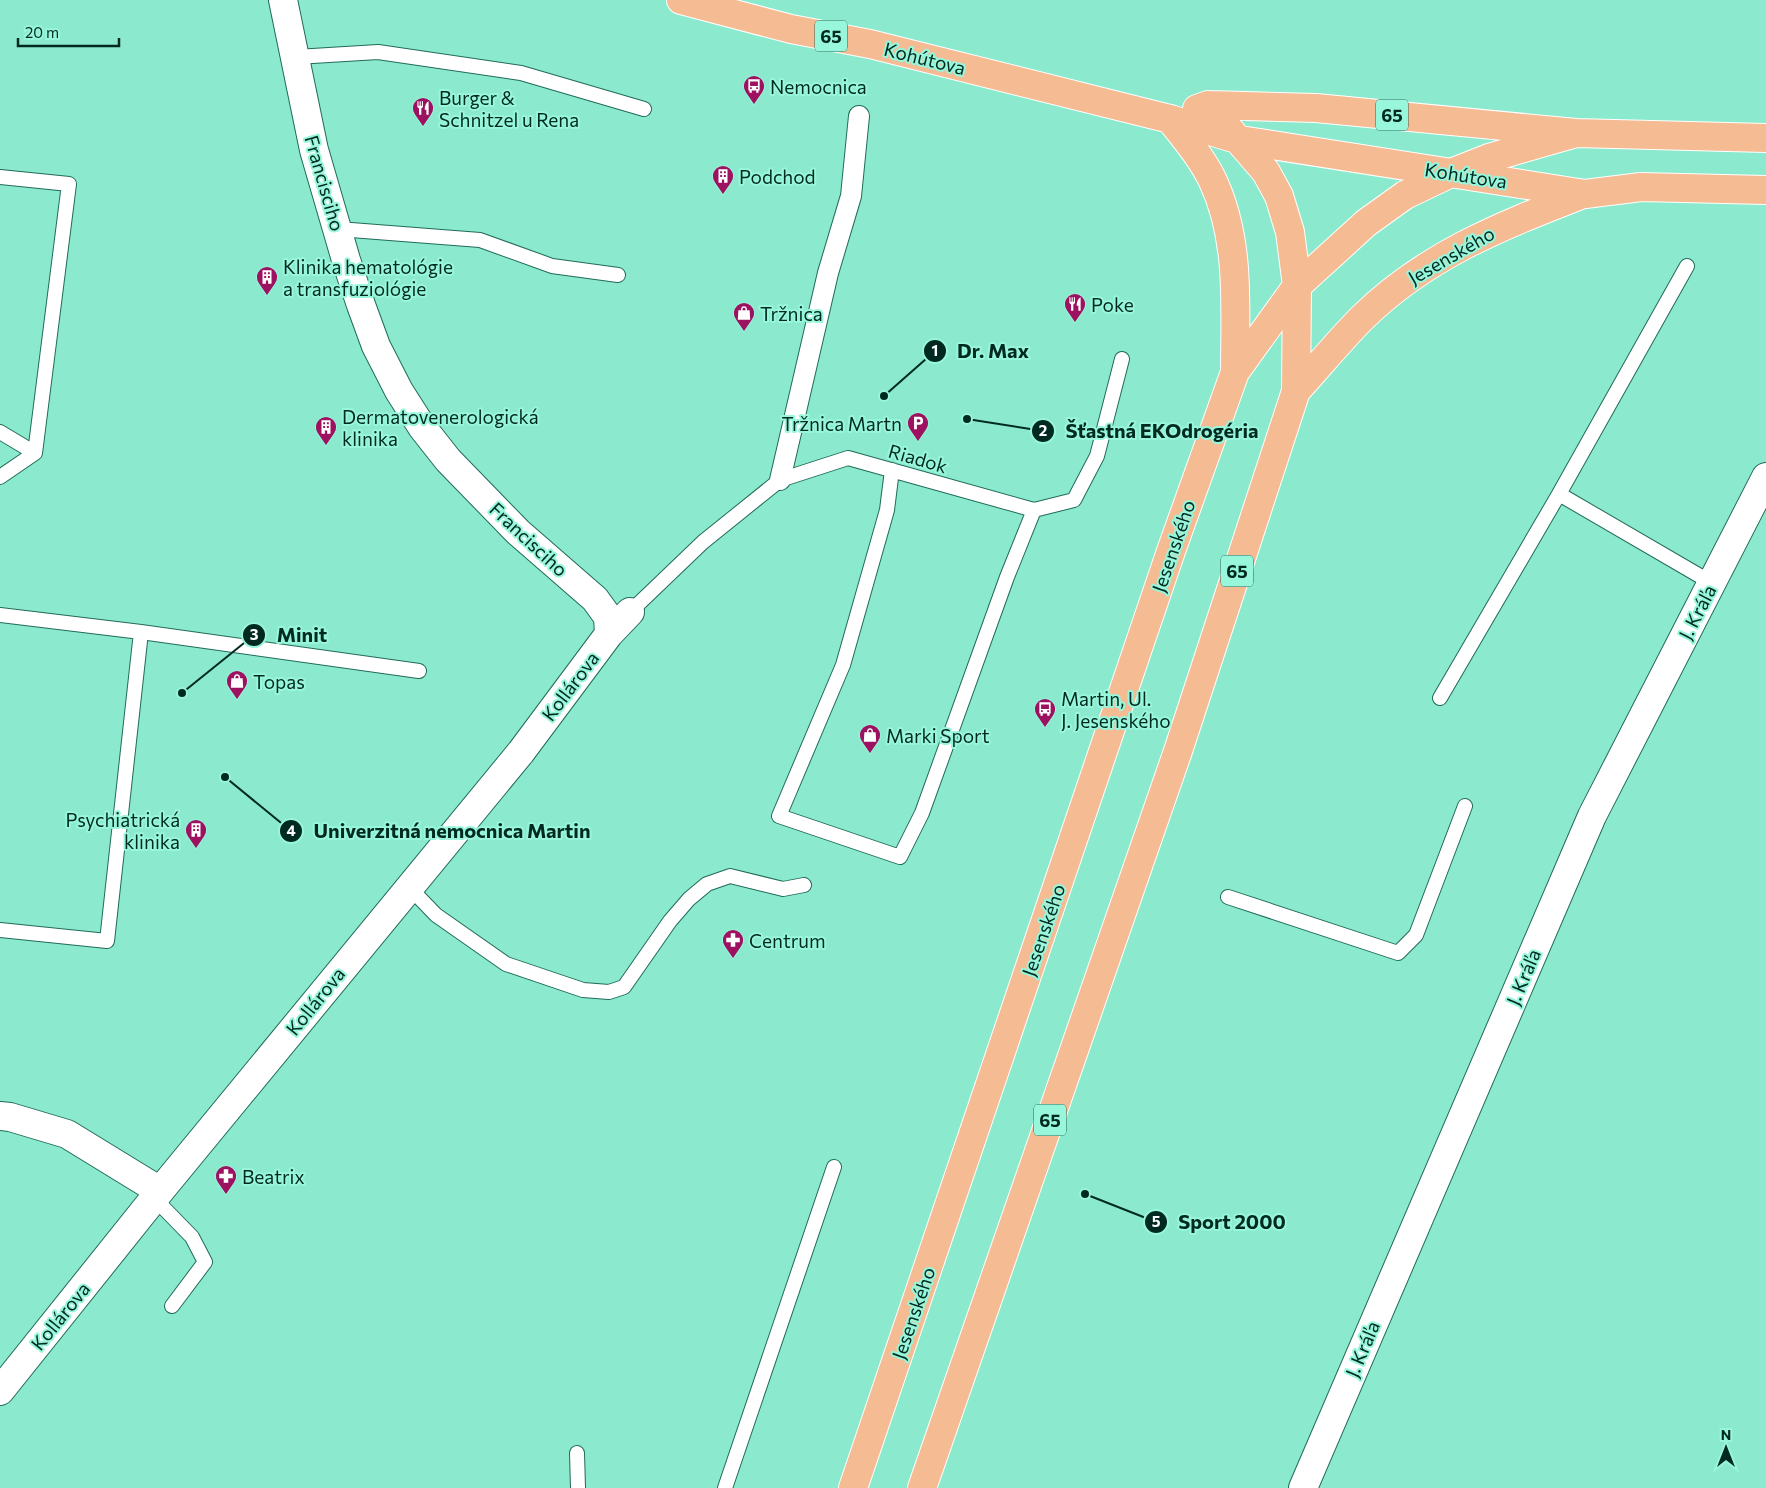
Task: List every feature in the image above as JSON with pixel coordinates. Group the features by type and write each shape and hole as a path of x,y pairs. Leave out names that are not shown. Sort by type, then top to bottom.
{"main road":[{"name":"Kohútova","path":"680,0 791,29 880,47 1170,119 1240,140 1585,194 1641,187 1766,190"},
{"name":"65","path":"1170,119 1208,105 1316,108 1576,133 1766,138"},
{"name":"Jesenského","path":"922,1488 1178,751 1296,391 1297,286 1290,232 1279,196 1266,172 1208,105"},
{"name":"Jesenského","path":"1170,119 1195,151 1212,179 1224,212 1234,263 1235,372"},
{"name":"Jesenského","path":"853,1488 1171,551 1235,372 1297,286 1366,223 1405,195 1451,173 1489,158 1576,133"},
{"name":"Jesenského","path":"1296,391 1362,318 1404,282 1450,252 1500,227 1585,194"}],"street":[{"name":"Francisciho","path":"283,0 314,150 346,260 376,346 399,391 422,427 448,460 518,532 595,599 608,617 609,634"},
{"path":"780,480 828,273 851,196 859,116"},
{"name":"J. Kráľa","path":"1302,1488 1592,816 1766,477"},
{"name":"Kollárova","path":"0,1390 157,1194 521,752 609,634 630,612"},
{"path":"0,1116 10,1117 67,1134 157,1194"}],"lane":[{"path":"296,57 378,52 521,72 644,109"},
{"path":"0,178 69,184 35,453 0,477"},
{"path":"338,229 480,240 552,266 618,275"},
{"path":"1440,698 1559,494 1686,266"},
{"name":"Riadok","path":"630,612 703,542 780,480 848,458 1034,510 1074,500 1097,456 1122,359"},
{"path":"0,432 35,453"},
{"path":"892,470 887,510 842,665 779,816 900,857 922,813 1006,577 1034,510"},
{"path":"1559,494 1712,583"},
{"path":"595,599 612,609 630,612"},
{"path":"0,615 141,632 419,671"},
{"path":"0,930 107,941 141,632"},
{"path":"1228,897 1398,953 1416,935 1465,806"},
{"path":"409,887 436,915 506,964 583,990 608,992 624,987 670,922 689,900 707,884 730,876 783,889 804,885"},
{"path":"725,1488 834,1167"},
{"path":"157,1194 192,1238 205,1262 172,1306"},
{"path":"577,1453 578,1488"}],"place":[{"name":"Nemocnica","path":"754,105"},
{"name":"Burger & Schnitzel u Rena","path":"423,127"},
{"name":"Podchod","path":"723,195"},
{"name":"Klinika hematológie a transfuziológie","path":"267,296"},
{"name":"Poke","path":"1075,323"},
{"name":"Tržnica","path":"744,332"},
{"name":"Dr. Max","path":"884,396"},
{"name":"Šťastná EKOdrogéria","path":"967,419"},
{"name":"Tržnica Martn","path":"918,442"},
{"name":"Dermatovenerologická klinika","path":"326,446"},
{"name":"Minit","path":"182,693"},
{"name":"Topas","path":"237,700"},
{"name":"Martin, Ul. J. Jesenského","path":"1045,728"},
{"name":"Marki Sport","path":"870,754"},
{"name":"Univerzitná nemocnica Martin","path":"225,777"},
{"name":"Psychiatrická klinika","path":"196,849"},
{"name":"Centrum","path":"733,959"},
{"name":"Sport 2000","path":"1085,1194"},
{"name":"Beatrix","path":"226,1195"}]}
